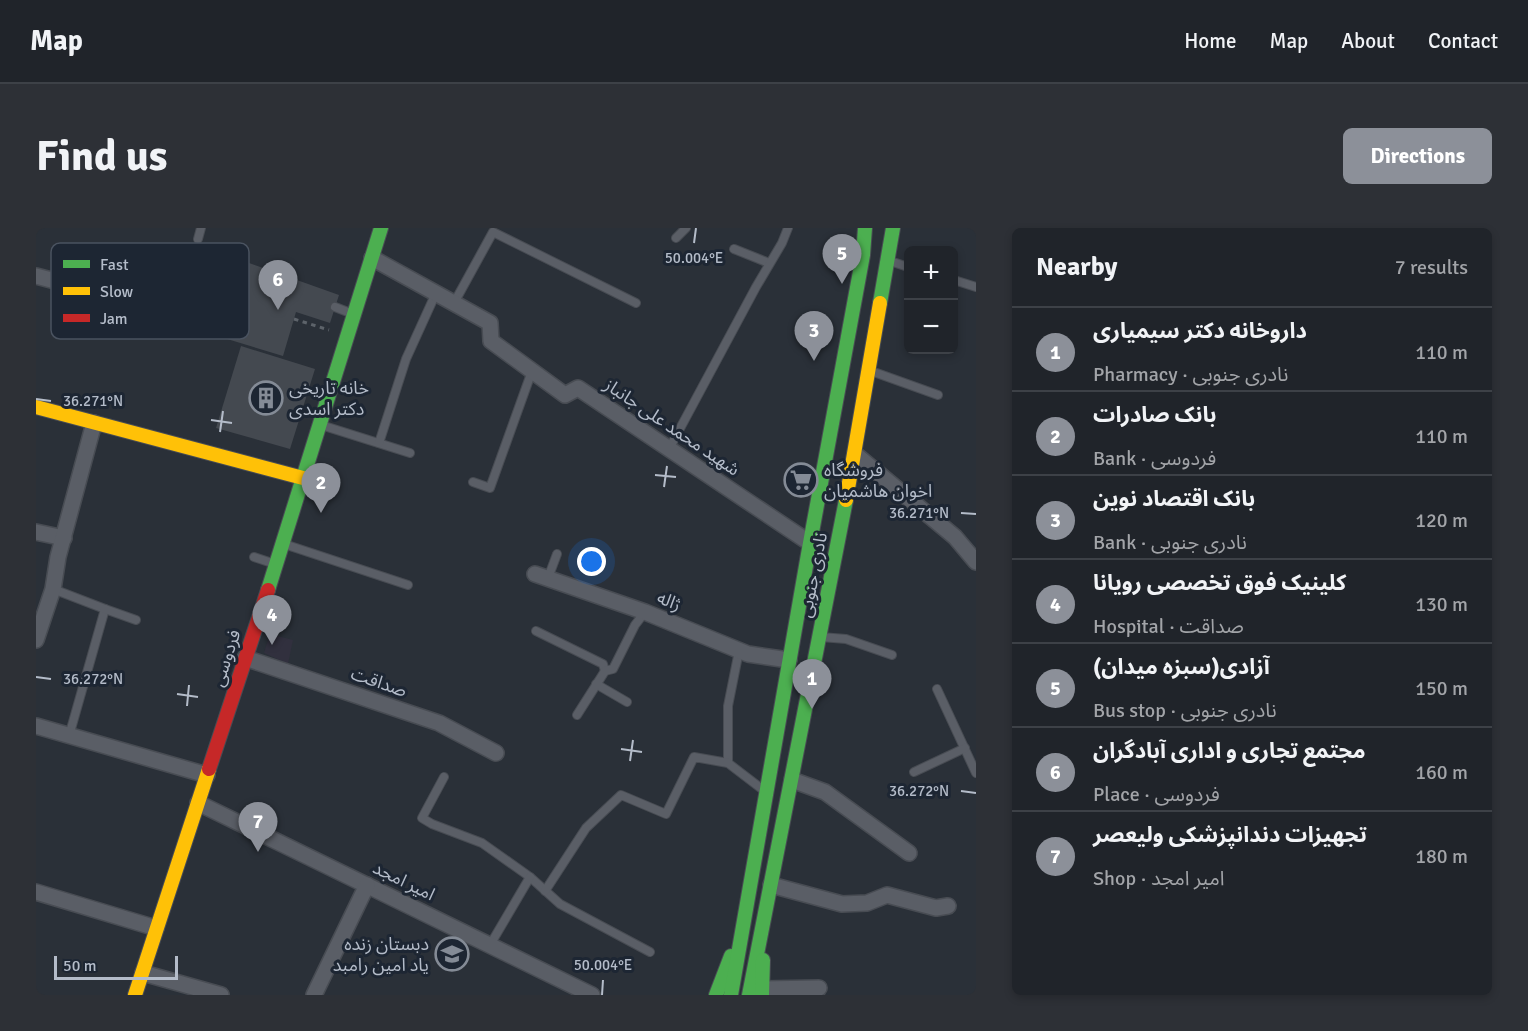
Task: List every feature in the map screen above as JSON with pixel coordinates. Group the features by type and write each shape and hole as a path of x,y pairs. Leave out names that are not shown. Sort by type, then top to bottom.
{"main road":[{"name":"فردوسی","path":"135,995 283,544 381,228"},
{"name":"نادری جنوبی","path":"731,995 863,255 865,228"},
{"name":"نادری جنوبی","path":"758,993 763,928 855,454 893,228"},
{"path":"36,407 225,461 303,478"},
{"name":"نادری جنوبی","path":"716,995 742,928"}],"street":[{"name":"شهید محمد علی جانباز","path":"372,258 490,323 491,341 565,395 578,388 810,543"},
{"path":"36,276 51,280"},
{"path":"36,640 52,589 94,423"},
{"path":"855,454 956,537 976,561"},
{"path":"36,532 64,538"},
{"name":"ژاله","path":"541,576 645,612 739,651 789,660"},
{"name":"صداقت","path":"246,657 439,723 496,753"},
{"path":"36,726 207,776"},
{"path":"792,780 825,792 909,853"},
{"name":"امیر امجد","path":"198,803 592,995"},
{"path":"319,993 367,885"},
{"path":"771,885 842,904 867,903 887,895 936,908 948,906"},
{"path":"36,892 156,928"},
{"path":"143,973 220,995"},
{"path":"758,993 819,988"}],"lane":[{"path":"198,239 201,228"},
{"path":"676,238 686,228"},
{"path":"669,448 782,243 788,228"},
{"path":"454,303 493,232 636,303"},
{"path":"734,249 769,263"},
{"path":"889,261 904,266"},
{"path":"958,281 976,287"},
{"path":"380,443 406,359 436,293"},
{"path":"335,307 355,314"},
{"path":"473,482 489,488 532,371"},
{"path":"869,371 938,394"},
{"path":"320,424 410,453"},
{"path":"283,544 408,585"},
{"path":"541,576 557,554"},
{"path":"254,557 276,564"},
{"path":"52,589 136,620"},
{"path":"69,736 105,609"},
{"path":"577,715 605,671 613,669 635,625 645,612"},
{"path":"536,631 603,664 605,671"},
{"path":"819,637 846,639 892,655"},
{"path":"728,763 728,706 739,651"},
{"path":"596,684 627,702"},
{"path":"937,689 970,752 976,773"},
{"path":"914,772 970,752"},
{"path":"545,891 586,828 621,795 666,814 694,757 728,763 766,792"},
{"path":"444,777 422,818 432,825 482,843 530,877 560,904 650,952"},
{"path":"490,945 530,877"}],"path":[{"path":"294,319 347,336"}],"shaded area":[{"path":"270,634 293,640 288,664 264,653"}],"building":[{"path":"249,263 339,295 330,323 296,312 283,356 227,339 249,339"},
{"name":"خانه تاریخی دکتر اسدی","path":"241,346 315,369 290,449 216,428"}],"traffic: fast":[{"path":"268,590 381,228"},
{"path":"731,995 863,255 865,228"},
{"path":"880,303 893,228"},
{"path":"749,995 846,500"},
{"path":"716,995 731,956"},
{"path":"762,995 763,960"}],"traffic: slow":[{"path":"846,500 880,303"},
{"path":"36,407 303,478"},
{"path":"135,995 209,769"}],"traffic: jam":[{"path":"209,769 268,590"}],"place":[{"name":"آزادی(سبزه میدان)","path":"842,284"},
{"name":"مجتمع تجاری و اداری آبادگران","path":"278,310"},
{"name":"بانک اقتصاد نوین","path":"814,361"},
{"name":"خانه تاریخی دکتر اسدی","path":"266,398"},
{"name":"فروشگاه اخوان هاشمیان","path":"801,480"},
{"name":"بانک صادرات","path":"321,513"},
{"name":"کلینیک فوق تخصصی رویانا","path":"272,645"},
{"name":"داروخانه دکتر سیمیاری","path":"812,709"},
{"name":"تجهیزات دندانپزشکی ولیعصر","path":"258,852"},
{"name":"دبستان زنده یاد امین رامبد","path":"452,954"}]}
